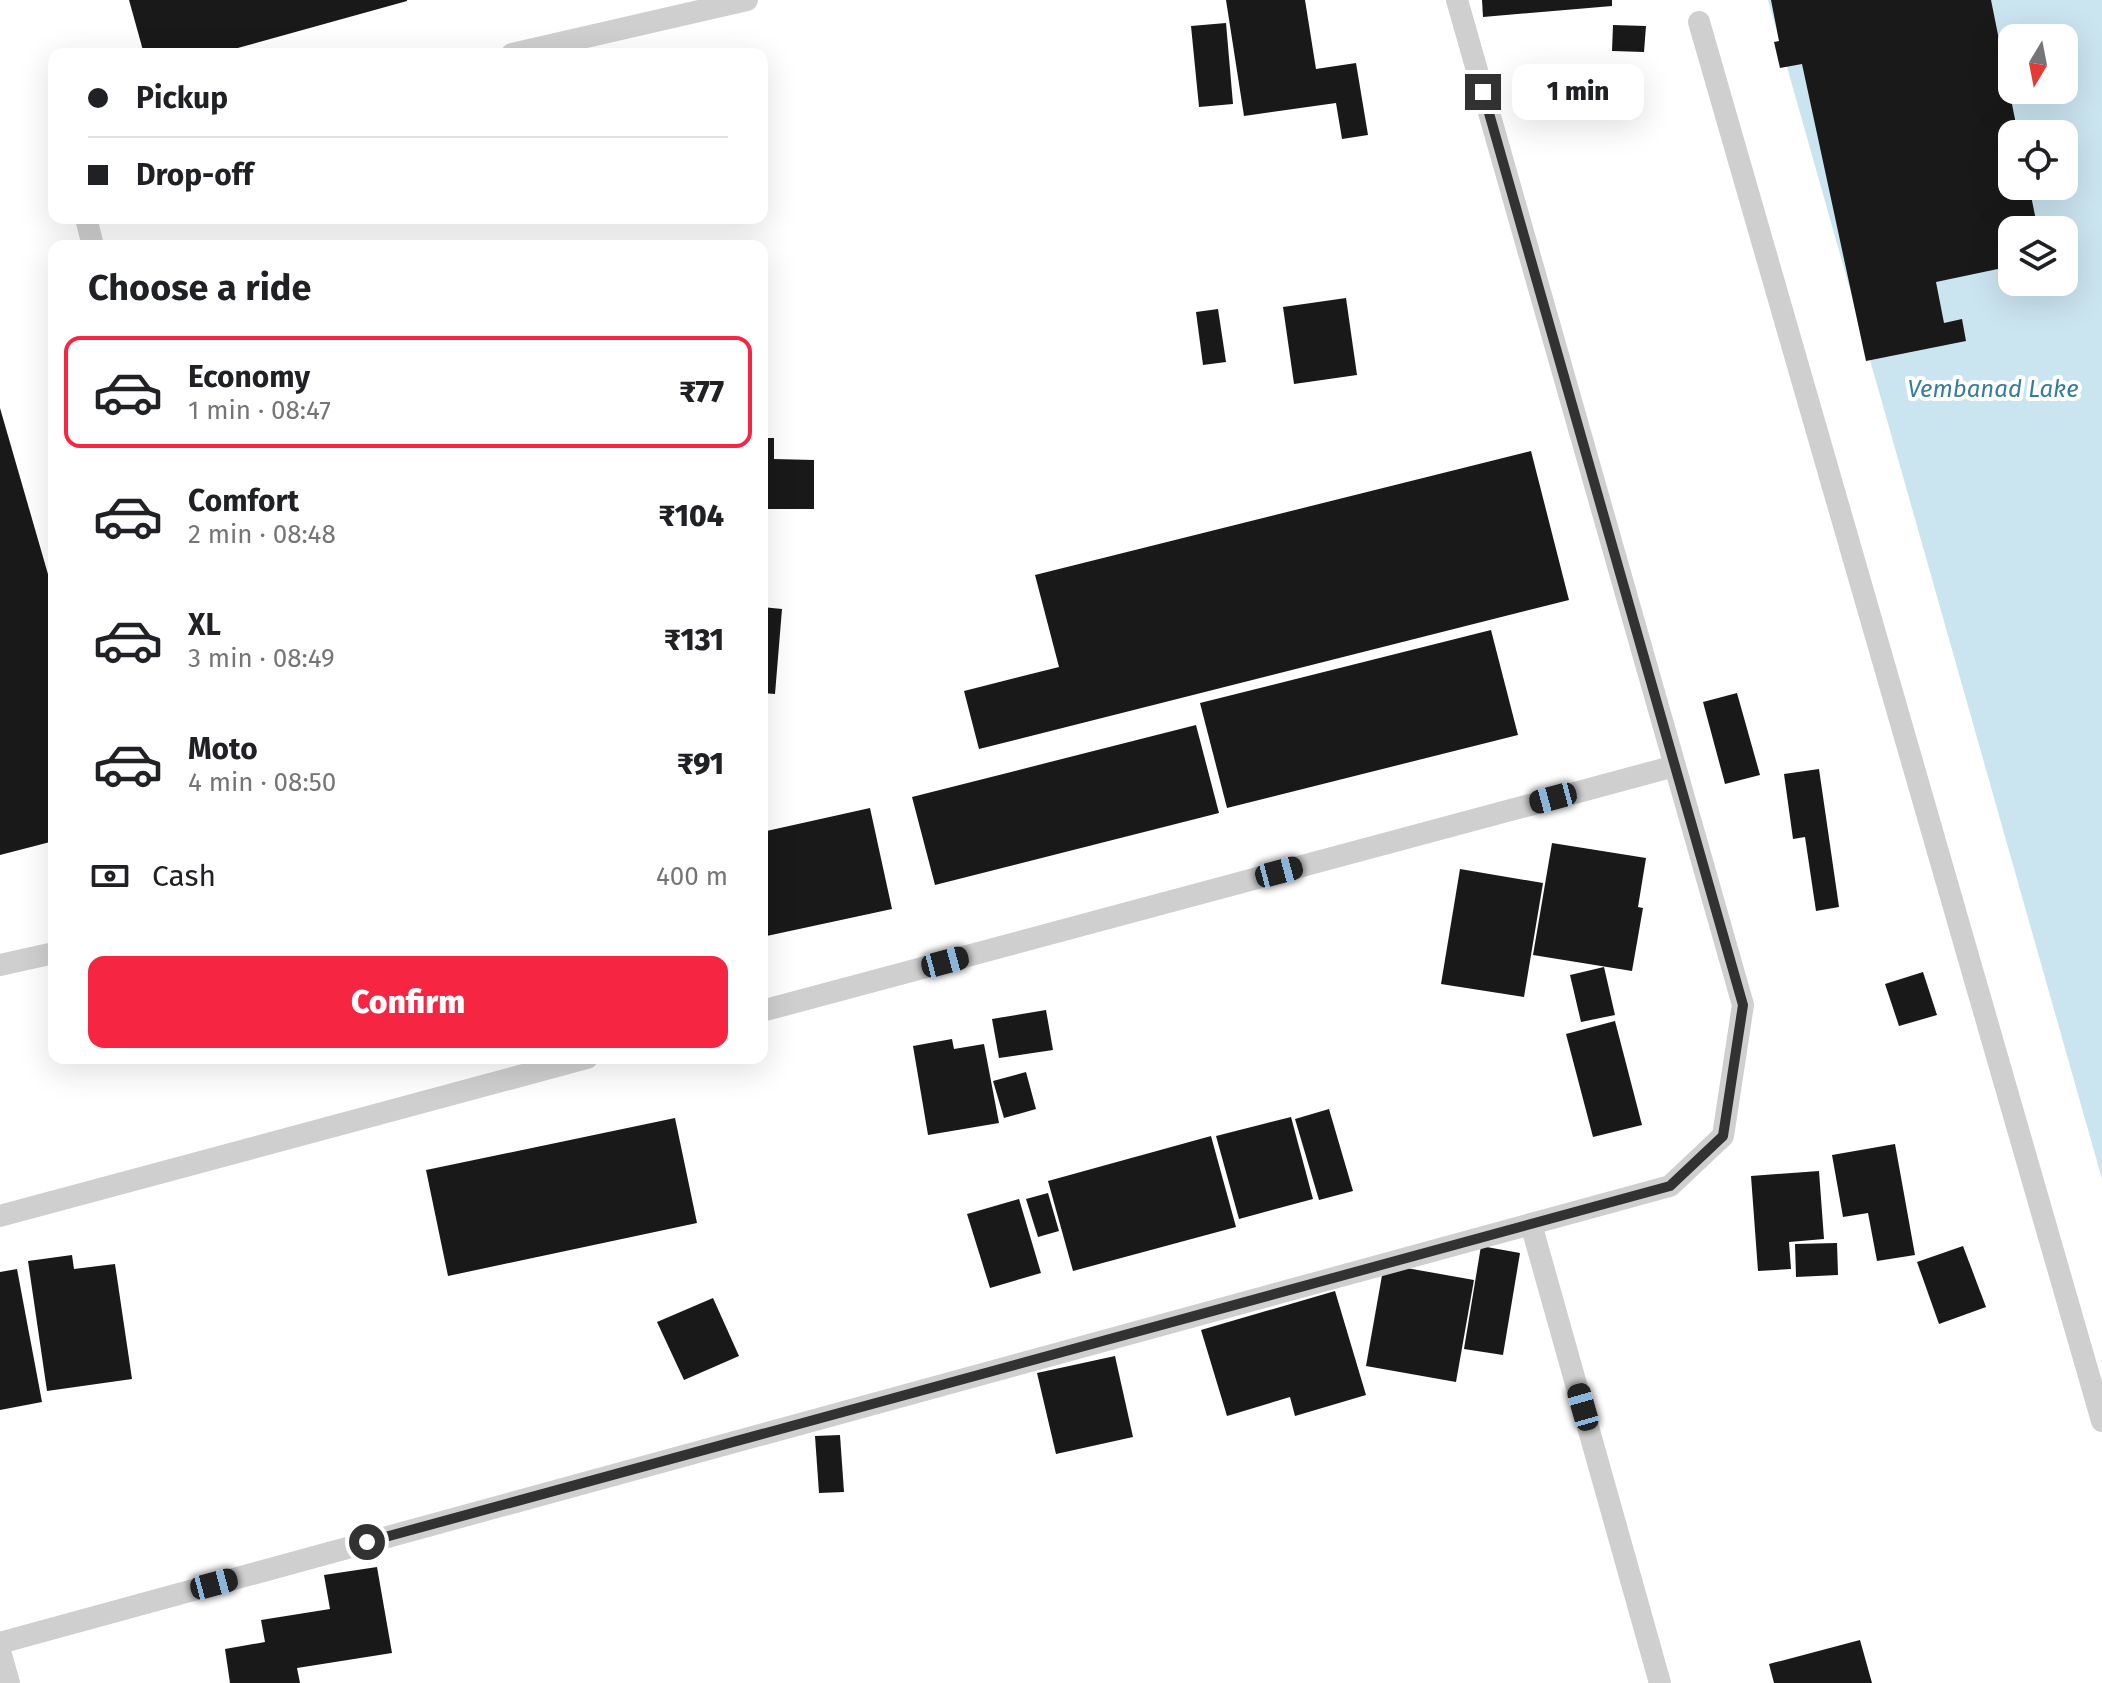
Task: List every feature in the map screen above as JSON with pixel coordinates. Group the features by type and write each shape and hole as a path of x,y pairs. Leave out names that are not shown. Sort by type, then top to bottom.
{"lane":[{"path":"538,48 747,0"},
{"path":"0,1643 1670,1186 1723,1136 1743,1005 1457,0"},
{"path":"1699,22 2102,1421"},
{"path":"768,1009 1675,766"},
{"path":"0,965 48,954"},
{"path":"0,1216 565,1064"},
{"path":"1531,1224 1660,1683"},
{"path":"0,1651 9,1683"}],"water":[{"name":"Vembanad Lake","path":"1768,0 2102,0 2102,1179"}],"building":[{"path":"129,0 407,0 238,48 142,48"},
{"path":"1226,0 1305,0 1316,69 1356,63 1368,135 1342,139 1336,103 1244,116"},
{"path":"1482,0 1612,0 1612,6 1483,17"},
{"path":"1771,0 1991,0 1998,35 1998,104 2012,104 2015,120 1998,120 1998,200 2032,200 2035,216 1998,216 1998,269 1936,282 1944,323 1962,319 1966,341 1866,361 1802,64 1780,68 1774,42 1779,41"},
{"path":"1226,23 1233,104 1199,107 1191,26"},
{"path":"1613,25 1646,26 1644,52 1612,51"},
{"path":"1346,298 1357,375 1294,384 1283,307"},
{"path":"1218,309 1226,362 1203,365 1196,312"},
{"path":"0,408 48,574 48,843 0,855"},
{"path":"768,438 774,438 774,459 814,460 814,509 768,509"},
{"path":"1531,451 1569,600 979,749 964,691 1059,667 1035,575"},
{"path":"768,608 782,609 775,694 768,693"},
{"path":"1491,630 1518,735 1227,808 1200,703"},
{"path":"1737,693 1760,775 1725,784 1703,702"},
{"path":"1196,725 1219,813 935,885 912,797"},
{"path":"1819,769 1839,907 1816,911 1805,837 1793,839 1784,774"},
{"path":"870,808 892,909 768,936 768,831"},
{"path":"1552,843 1646,858 1638,907 1643,908 1632,971 1533,955"},
{"path":"1460,869 1543,883 1524,997 1441,984"},
{"path":"1604,967 1615,1015 1581,1022 1570,975"},
{"path":"1923,972 1937,1015 1899,1026 1885,984"},
{"path":"1046,1010 1053,1050 999,1058 992,1019"},
{"path":"1615,1021 1642,1125 1593,1137 1566,1034"},
{"path":"952,1039 954,1049 984,1044 999,1123 928,1135 913,1046"},
{"path":"1026,1072 1036,1109 1004,1118 993,1081"},
{"path":"1329,1109 1353,1191 1319,1200 1295,1119"},
{"path":"1291,1117 1313,1199 1239,1219 1216,1136"},
{"path":"675,1118 697,1223 448,1276 426,1170"},
{"path":"1211,1136 1236,1227 1073,1271 1048,1181"},
{"path":"1895,1144 1915,1255 1877,1261 1868,1213 1843,1217 1832,1155"},
{"path":"1819,1171 1824,1239 1789,1242 1791,1269 1758,1271 1751,1176"},
{"path":"1048,1193 1059,1231 1038,1237 1026,1199"},
{"path":"1019,1199 1041,1273 990,1288 967,1214"},
{"path":"1837,1243 1838,1275 1796,1277 1795,1244"},
{"path":"1481,1246 1520,1253 1503,1355 1464,1349"},
{"path":"1963,1246 1986,1307 1939,1324 1917,1262"},
{"path":"72,1255 74,1269 115,1264 132,1379 47,1391 28,1261"},
{"path":"1384,1264 1474,1280 1456,1382 1366,1366"},
{"path":"17,1269 42,1402 0,1410 0,1272"},
{"path":"1335,1291 1366,1395 1295,1416 1290,1397 1227,1416 1201,1330"},
{"path":"713,1298 739,1356 684,1380 657,1322"},
{"path":"1115,1356 1133,1437 1056,1454 1037,1373"},
{"path":"840,1435 844,1492 819,1493 815,1436"},
{"path":"377,1567 392,1653 297,1668 300,1683 230,1683 225,1649 265,1642 261,1620 330,1609 324,1575"},
{"path":"1860,1640 1872,1683 1774,1683 1769,1664"}],"route":[{"path":"367,1542 1670,1186 1723,1136 1743,1005 1483,92"}]}
